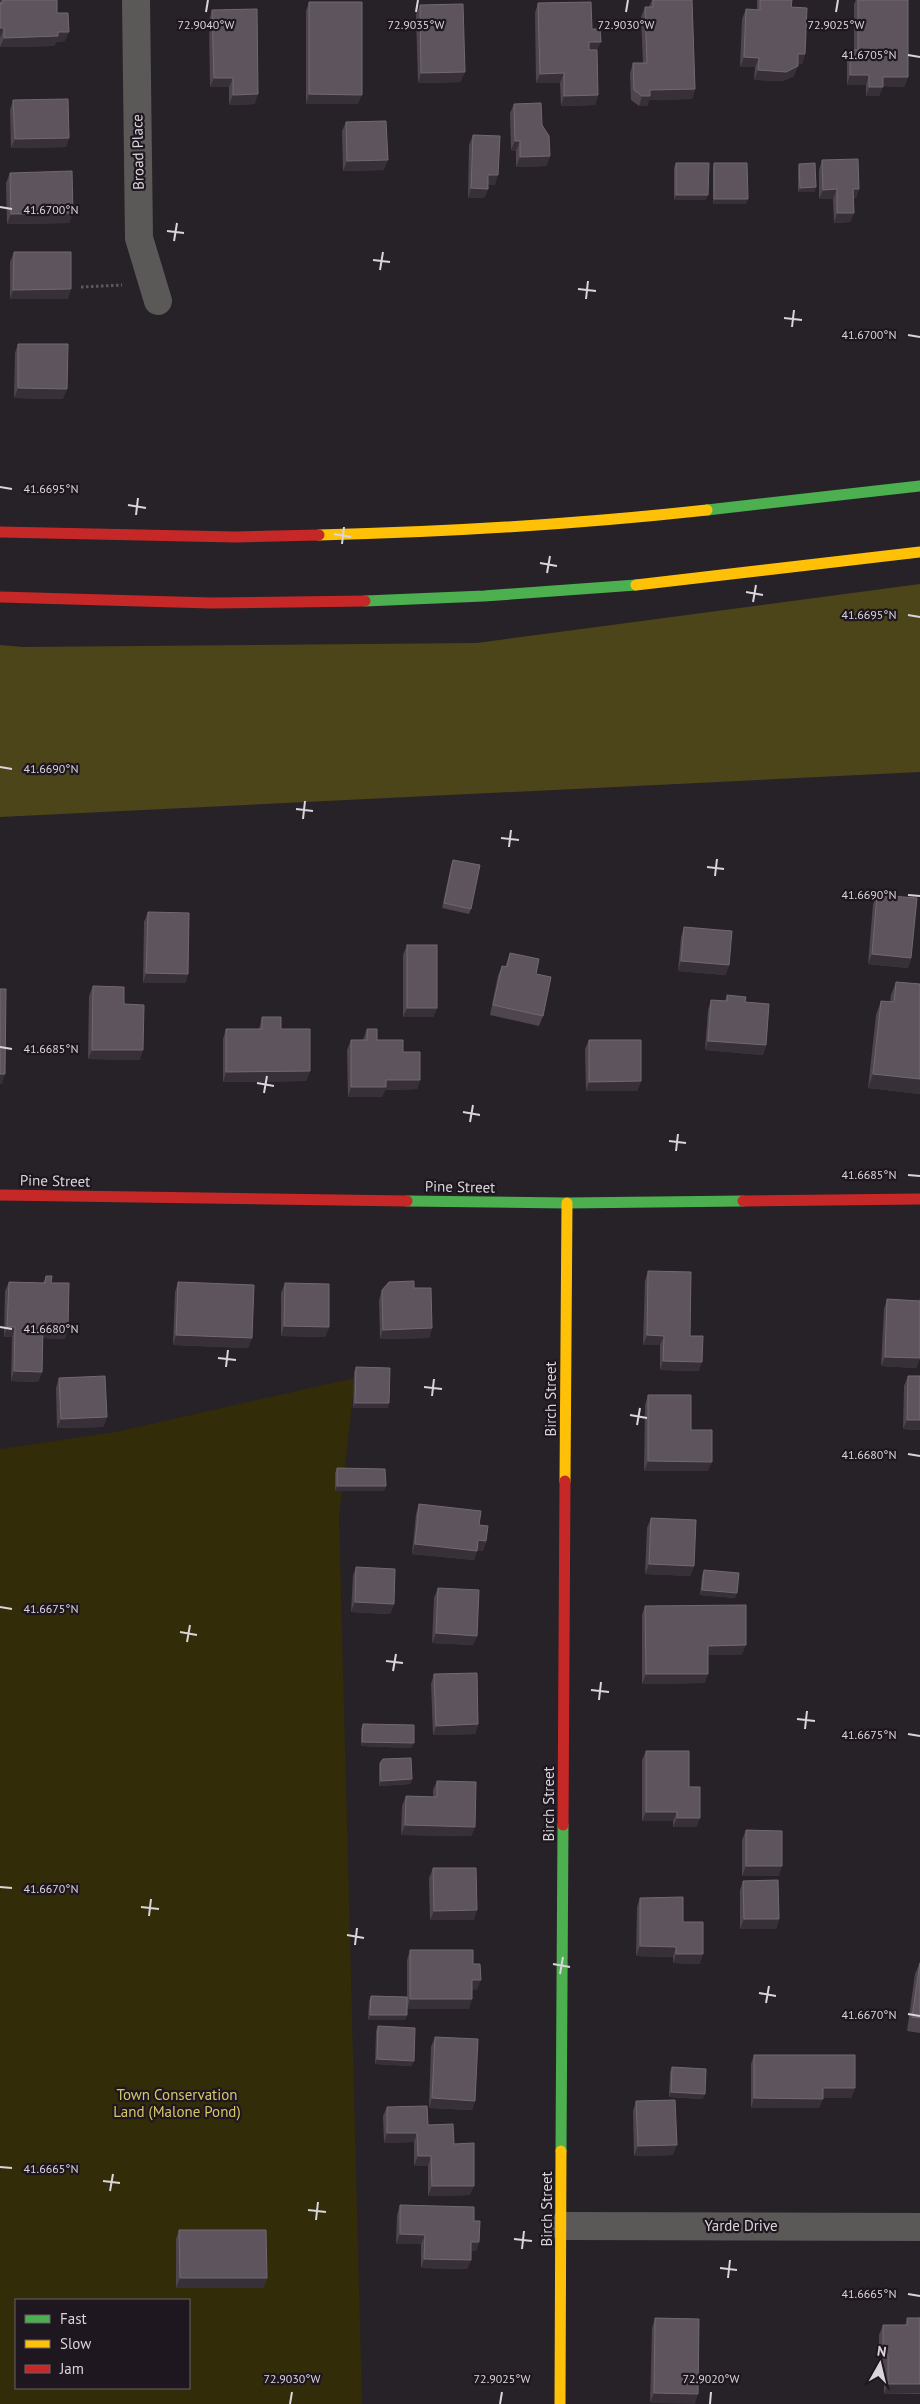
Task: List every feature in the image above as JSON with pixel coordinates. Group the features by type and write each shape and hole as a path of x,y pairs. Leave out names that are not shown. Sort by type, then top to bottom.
{"main road":[{"path":"0,532 235,537 430,532 600,522 920,486"},
{"path":"0,597 237,602 422,599 610,587 920,552"},
{"name":"Pine Street","path":"0,1195 568,1204 920,1199"},
{"name":"Birch Street","path":"560,2404 568,1204"}],"street":[{"name":"Broad Place","path":"136,0 139,238 155,291"},
{"name":"Yarde Drive","path":"562,2226 920,2227"}],"path":[{"path":"80,287 111,287 155,291"}],"green space":[{"name":"Town Conservation Land (Malone Pond)","path":"355,1378 339,1517 362,2404 0,2404 0,1449 116,1432"}],"shaded area":[{"path":"920,584 920,772 0,817 0,645 23,647 477,643"}],"building":[{"path":"3,0 57,0 57,13 68,13 69,32 58,32 58,36 4,38 4,28 0,28 0,3 3,3"},
{"path":"653,0 692,0 695,89 650,90 650,96 642,96 634,90 633,63 647,63 645,7 653,7"},
{"path":"760,0 792,0 791,7 807,8 805,54 798,54 798,66 786,72 758,70 759,58 744,57 746,9 760,10"},
{"path":"858,0 908,0 908,77 883,77 883,87 869,87 869,75 850,75 850,50 858,50"},
{"path":"309,2 362,2 362,95 309,94"},
{"path":"591,2 592,29 600,29 601,42 589,42 589,50 597,50 598,95 564,96 564,73 540,74 538,3"},
{"path":"463,4 465,72 421,73 420,5"},
{"path":"257,9 258,94 233,95 233,78 214,78 212,10"},
{"path":"68,99 69,138 15,139 13,100"},
{"path":"541,103 542,125 549,136 550,156 520,157 520,141 515,141 514,104"},
{"path":"386,121 388,160 347,161 346,122"},
{"path":"473,135 500,136 498,175 488,175 488,189 471,188"},
{"path":"858,159 859,189 853,189 854,213 837,213 837,189 823,190 822,160"},
{"path":"676,163 709,163 708,195 676,195"},
{"path":"714,163 747,163 748,199 714,199"},
{"path":"815,163 816,187 800,188 799,164"},
{"path":"72,171 73,213 11,214 10,173"},
{"path":"14,252 71,252 71,289 13,290"},
{"path":"18,344 68,344 67,389 18,388"},
{"path":"453,860 480,865 471,909 444,903"},
{"path":"877,895 917,898 911,958 872,954"},
{"path":"148,912 189,913 188,974 146,973"},
{"path":"684,927 732,931 729,965 681,961"},
{"path":"407,945 437,945 437,1008 407,1008"},
{"path":"510,953 539,959 536,974 551,977 543,1016 493,1005 502,966 507,967"},
{"path":"896,982 920,984 920,1079 873,1074 881,1001 894,1002"},
{"path":"93,986 124,987 124,1004 144,1005 143,1050 92,1050"},
{"path":"0,989 6,989 5,1074 0,1074"},
{"path":"727,995 746,997 745,1002 769,1004 766,1045 708,1041 711,1000 727,1001"},
{"path":"262,1017 281,1017 281,1029 310,1029 310,1071 226,1072 226,1029 262,1029"},
{"path":"367,1029 377,1029 377,1040 403,1040 403,1052 420,1052 420,1080 386,1080 386,1087 351,1087 351,1040 367,1040"},
{"path":"589,1040 641,1040 641,1081 589,1082"},
{"path":"648,1271 691,1272 690,1336 703,1336 702,1362 663,1361 664,1336 647,1335"},
{"path":"46,1276 52,1276 51,1283 69,1283 68,1329 43,1328 42,1372 14,1371 15,1327 7,1327 9,1282 45,1283"},
{"path":"414,1281 414,1288 431,1288 432,1328 383,1330 382,1290 389,1282"},
{"path":"178,1282 254,1285 252,1338 176,1335"},
{"path":"285,1283 329,1284 329,1327 284,1326"},
{"path":"887,1299 920,1301 920,1358 885,1357"},
{"path":"356,1367 390,1368 389,1403 355,1403"},
{"path":"105,1376 107,1417 61,1419 59,1378"},
{"path":"908,1376 920,1376 920,1420 907,1420"},
{"path":"648,1395 691,1395 691,1430 712,1430 712,1462 648,1461"},
{"path":"337,1468 385,1469 386,1486 337,1486"},
{"path":"419,1504 481,1511 479,1525 488,1526 486,1541 478,1540 477,1551 415,1544"},
{"path":"651,1518 696,1520 694,1566 649,1564"},
{"path":"356,1567 395,1569 394,1604 355,1602"},
{"path":"704,1570 739,1573 737,1593 702,1590"},
{"path":"438,1588 479,1590 477,1636 436,1633"},
{"path":"746,1605 746,1645 708,1646 708,1674 646,1674 645,1606"},
{"path":"477,1673 478,1724 436,1726 434,1674"},
{"path":"363,1724 414,1725 414,1743 362,1742"},
{"path":"646,1751 689,1751 689,1787 700,1787 700,1818 677,1818 677,1812 646,1812"},
{"path":"411,1758 412,1779 381,1781 380,1763 383,1759"},
{"path":"437,1781 476,1782 475,1827 405,1825 406,1796 437,1797"},
{"path":"746,1830 782,1831 782,1866 746,1866"},
{"path":"433,1868 476,1868 477,1910 434,1911"},
{"path":"778,1880 779,1919 744,1919 743,1881"},
{"path":"683,1897 683,1922 703,1922 703,1954 676,1954 676,1947 640,1946 640,1898"},
{"path":"410,1950 473,1950 473,1964 480,1964 481,1980 472,1980 472,1999 410,1999"},
{"path":"920,1963 920,2018 912,2017"},
{"path":"371,1996 407,1997 407,2015 370,2015"},
{"path":"378,2026 415,2028 414,2061 377,2059"},
{"path":"435,2037 478,2039 475,2101 432,2098"},
{"path":"754,2055 855,2055 855,2088 823,2088 823,2099 754,2098"},
{"path":"672,2067 706,2069 705,2094 671,2092"},
{"path":"675,2100 677,2145 638,2146 636,2101"},
{"path":"427,2106 428,2125 453,2124 454,2144 474,2143 474,2186 432,2186 431,2156 418,2156 417,2133 387,2133 387,2107"},
{"path":"400,2205 474,2207 474,2221 480,2221 479,2242 471,2242 471,2260 424,2259 425,2235 400,2234"},
{"path":"179,2230 266,2230 267,2278 180,2278"},
{"path":"655,2318 699,2319 698,2394 654,2393"},
{"path":"907,2318 920,2318 920,2384 888,2384 888,2355 883,2352 883,2325 908,2325"}],"traffic: fast":[{"path":"707,510 920,486"},
{"path":"365,601 484,596 636,585"},
{"path":"407,1201 567,1203 743,1201"},
{"path":"561,2151 563,1825"}],"traffic: slow":[{"path":"319,535 513,527 707,510"},
{"path":"636,585 920,552"},
{"path":"565,1481 567,1203"},
{"path":"560,2404 561,2151"}],"traffic: jam":[{"path":"0,532 235,537 319,535"},
{"path":"0,597 211,603 365,601"},
{"path":"0,1195 407,1201"},
{"path":"743,1201 920,1199"},
{"path":"563,1825 565,1481"}]}
